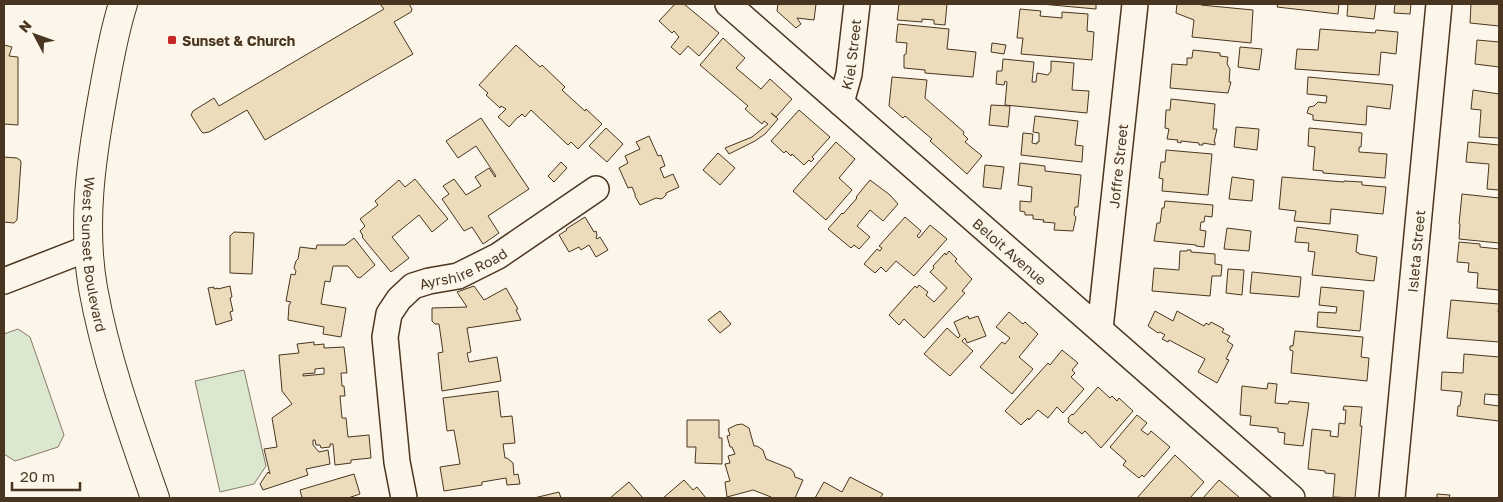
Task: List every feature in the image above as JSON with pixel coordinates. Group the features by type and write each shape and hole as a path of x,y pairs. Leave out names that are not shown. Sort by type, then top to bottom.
{"main road":[{"name":"West Sunset Boulevard","path":"123,4 114,31 92,154 88,209 89,248 93,286 101,324 118,387 155,498"}],"street":[{"name":"Beloit Avenue","path":"728,4 1292,498"},
{"name":"Kiel Street","path":"841,103 849,74 858,4"},
{"name":"Joffre Street","path":"1100,329 1134,4"},
{"name":"Isleta Street","path":"1392,498 1439,4"},
{"name":"Ayrshire Road","path":"404,498 397,462 385,337 389,314 399,299 413,286 458,276 498,256 596,189"},
{"path":"4,281 89,248"}],"green space":[{"path":"18,329 30,337 64,435 58,447 15,461 4,454 4,334"},
{"path":"244,370 266,466 254,484 220,492 195,381"}],"building":[{"path":"380,4 409,4 412,9 411,12 394,22 413,54 265,140 247,110 209,132 203,133 201,131 191,115 193,111 214,98 219,106 384,9"},
{"path":"675,4 684,4 719,33 699,56 688,46 680,55 671,47 679,37 674,31 672,33 659,21"},
{"path":"778,4 816,4 814,20 797,18 801,24 796,28 777,11"},
{"path":"899,4 947,4 945,25 934,24 934,20 922,19 922,22 897,20"},
{"path":"1041,4 1096,4 1096,9"},
{"path":"1177,4 1201,4 1253,10 1251,43 1192,37 1194,20 1176,13"},
{"path":"1278,4 1339,4 1338,14 1277,7"},
{"path":"1348,4 1376,4 1374,19 1347,16"},
{"path":"1395,4 1411,4 1410,14 1394,13"},
{"path":"1471,4 1499,4 1499,26 1470,23"},
{"path":"1020,9 1041,11 1040,16 1062,18 1062,12 1088,14 1087,31 1094,32 1092,60 1021,54 1023,38 1017,38"},
{"path":"898,24 949,29 947,49 976,52 973,77 925,73 925,70 904,68 904,55 906,54 907,43 896,42"},
{"path":"1320,29 1375,33 1376,30 1398,32 1396,54 1381,52 1379,75 1295,69 1297,49 1318,50"},
{"path":"723,38 745,58 736,68 761,89 770,79 792,99 776,117 771,113 778,119 765,134 729,154 725,148 752,137 768,124 764,121 762,124 745,109 748,106 700,65"},
{"path":"1477,40 1499,42 1499,67 1475,64"},
{"path":"992,43 1006,45 1004,54 991,52"},
{"path":"4,45 12,47 9,56 18,57 18,125 4,124"},
{"path":"516,45 540,67 542,65 565,87 562,90 602,124 578,149 571,142 568,145 531,110 525,117 522,114 518,117 509,127 498,117 506,109 501,106 500,108 486,95 488,93 479,85"},
{"path":"1240,47 1262,49 1259,70 1238,67"},
{"path":"1193,50 1220,53 1220,56 1228,57 1227,64 1230,69 1229,82 1231,82 1228,93 1170,88 1172,64 1187,65 1187,58 1192,58"},
{"path":"1003,59 1034,62 1032,82 1036,82 1037,73 1048,75 1051,71 1051,61 1074,63 1072,90 1089,91 1087,113 1005,105 1007,82 1005,81 1004,85 996,84 997,71 1002,71"},
{"path":"892,77 927,80 925,98 964,132 963,134 968,139 965,142 982,156 967,174 930,141 932,139 905,116 903,118 889,106"},
{"path":"1308,77 1393,85 1390,109 1367,106 1366,125 1313,120 1313,115 1307,113 1309,107 1314,106 1318,102 1326,103 1327,96 1307,94"},
{"path":"1473,90 1499,94 1499,138 1479,137 1481,110 1471,109"},
{"path":"1171,99 1215,104 1213,129 1217,129 1215,145 1203,143 1203,145 1199,145 1199,143 1181,141 1181,143 1177,142 1178,140 1167,139 1169,129 1165,128 1166,110 1170,110"},
{"path":"991,105 1010,106 1008,127 989,125"},
{"path":"799,110 830,137 812,157 814,159 811,162 809,160 804,165 792,154 791,156 786,151 784,153 771,141"},
{"path":"1035,116 1078,121 1075,145 1083,146 1082,162 1021,155 1023,133 1033,134 1032,143 1037,144 1039,142 1039,133 1033,132"},
{"path":"481,118 529,189 488,216 499,233 483,244 472,227 464,231 442,199 449,194 443,186 454,179 466,195 481,186 475,177 489,168 496,176 476,146 458,158 446,141"},
{"path":"1236,127 1259,129 1257,150 1234,147"},
{"path":"606,128 623,144 607,162 589,146"},
{"path":"1309,128 1362,133 1359,152 1387,154 1385,178 1323,173 1323,171 1313,170 1315,147 1308,146"},
{"path":"649,136 658,156 661,155 665,166 660,168 664,178 673,174 679,187 666,193 661,199 656,198 640,205 632,187 628,188 619,168 628,163 625,156 640,149 636,142"},
{"path":"836,142 855,159 839,178 852,190 826,220 793,191"},
{"path":"1468,142 1499,145 1499,190 1487,189 1489,164 1466,162"},
{"path":"1166,150 1212,154 1208,195 1162,191 1163,179 1159,178 1161,162 1165,162"},
{"path":"718,153 735,168 720,185 703,170"},
{"path":"4,157 17,158 21,162 17,220 14,223 4,222"},
{"path":"561,162 567,168 554,182 548,176"},
{"path":"1020,163 1045,166 1045,171 1081,175 1078,207 1075,207 1074,215 1076,217 1073,231 1054,230 1055,223 1033,219 1033,215 1025,215 1025,212 1020,211 1020,201 1031,202 1032,187 1018,185"},
{"path":"985,165 1004,167 1001,189 983,187"},
{"path":"1232,177 1254,180 1252,201 1229,199"},
{"path":"1282,177 1362,182 1362,185 1386,187 1383,214 1331,209 1330,224 1294,221 1296,211 1279,209"},
{"path":"415,179 448,219 432,232 419,215 392,237 409,258 391,272 362,237 360,231 365,226 360,219 378,205 375,201 399,180 405,187"},
{"path":"870,180 890,195 898,204 883,221 870,210 857,226 870,237 859,249 854,245 851,248 828,229 857,198"},
{"path":"1462,194 1499,198 1499,243 1459,239"},
{"path":"1165,201 1213,205 1212,217 1205,216 1204,222 1201,222 1200,230 1206,231 1204,247 1154,241 1157,223 1160,223"},
{"path":"585,217 594,232 596,231 596,238 600,237 608,250 596,257 589,245 581,250 579,247 569,252 559,235"},
{"path":"905,217 921,231 917,236 919,238 930,225 947,239 914,276 896,261 886,272 881,267 875,273 864,264 877,249 880,251 882,248 879,246"},
{"path":"1297,227 1358,235 1356,252 1377,257 1374,281 1312,275 1315,252 1308,251 1309,243 1295,242"},
{"path":"1227,228 1251,231 1249,251 1224,249"},
{"path":"234,232 254,233 252,274 230,273 230,236"},
{"path":"354,238 375,265 360,278 348,266 333,266 330,282 325,281 321,304 346,308 341,337 323,334 324,327 288,320 291,302 286,301 291,274 295,275 296,271 294,268 300,247 316,249 317,245 345,245"},
{"path":"1459,242 1480,244 1480,247 1499,249 1499,290 1477,288 1478,273 1468,272 1469,263 1457,262"},
{"path":"1187,250 1215,254 1215,264 1222,265 1221,276 1212,276 1210,296 1152,291 1154,268 1179,270 1180,251"},
{"path":"949,251 957,259 955,261 972,279 962,291 965,293 924,338 904,319 899,325 889,315 915,286 917,288 919,285 928,292 926,295 934,302 947,288 930,272 934,268 933,266"},
{"path":"1228,269 1244,270 1242,295 1226,293"},
{"path":"1252,272 1301,277 1299,297 1250,293"},
{"path":"230,286 233,311 230,312 232,320 216,325 208,288 214,287 214,289 218,289"},
{"path":"474,286 484,300 506,288 518,309 516,310 521,320 467,328 471,352 467,353 469,362 497,357 501,381 442,391 438,353 443,352 439,324 435,324 432,321 432,308 467,307 457,292"},
{"path":"1321,287 1364,291 1360,331 1317,327 1318,312 1336,313 1337,307 1319,305"},
{"path":"1451,300 1499,304 1499,342 1447,338"},
{"path":"720,311 731,324 720,333 708,320"},
{"path":"1155,311 1173,321 1177,311 1204,326 1206,323 1209,325 1211,322 1224,329 1222,332 1230,336 1227,341 1233,345 1226,359 1229,360 1217,383 1198,372 1205,359 1169,340 1168,342 1162,339 1165,335 1160,332 1158,333 1148,326"},
{"path":"1009,312 1023,324 1025,322 1038,334 1019,357 1033,369 1012,394 980,367 1002,342 1005,344 1010,338 996,327"},
{"path":"968,316 969,319 978,316 986,336 967,343 965,338 962,341 973,351 950,376 924,354 947,328 958,338 960,336 954,322"},
{"path":"1295,331 1363,337 1361,357 1369,358 1367,381 1291,373 1293,351 1290,350 1290,346 1293,346"},
{"path":"314,342 314,345 324,344 324,348 344,347 347,373 341,373 345,396 340,396 342,418 346,418 348,437 369,435 371,458 351,460 351,463 335,465 333,444 330,444 330,447 321,448 313,440 313,445 319,452 328,450 330,464 306,469 308,475 263,490 260,484 268,472 270,474 264,449 277,447 272,418 292,404 282,391 279,355 299,353 297,344","holes":["324,368 324,374 303,376 303,374 315,373 315,369"]},
{"path":"1062,350 1078,363 1072,370 1075,373 1071,377 1084,389 1063,413 1057,407 1048,418 1038,410 1029,420 1028,418 1021,425 1005,411"},
{"path":"1464,354 1499,357 1499,395 1485,394 1484,404 1499,406 1499,421 1457,416 1462,392 1441,390 1442,372 1463,373"},
{"path":"1268,383 1277,384 1275,403 1288,404 1289,401 1309,403 1303,446 1284,444 1285,433 1278,432 1278,428 1250,425 1251,416 1240,415 1242,386 1267,389"},
{"path":"1098,387 1110,398 1112,396 1117,401 1119,398 1133,411 1101,448 1085,431 1082,434 1068,422 1068,418 1073,415"},
{"path":"498,391 501,417 512,416 515,443 503,444 505,458 513,463 514,475 518,474 520,484 507,485 506,478 482,482 482,485 444,491 440,467 460,464 454,430 447,431 443,398"},
{"path":"1344,406 1362,407 1355,498 1333,497 1335,474 1308,469 1312,429 1331,431 1330,436 1338,437 1339,423 1345,424 1346,410 1343,410"},
{"path":"1137,415 1147,423 1141,430 1148,435 1151,431 1170,447 1144,477 1142,475 1139,478 1123,465 1126,461 1110,447"},
{"path":"687,420 719,420 719,438 722,438 722,464 695,463 696,447 687,447"},
{"path":"742,424 749,428 754,446 763,450 766,459 791,469 795,477 803,480 795,498 770,498 753,490 727,497 725,482 730,481 725,464 730,463 728,456 735,454 732,447 730,447 727,436 730,435 728,429"},
{"path":"1175,455 1204,482 1190,498 1137,498"},
{"path":"354,474 360,494 348,498 302,498 300,490"},
{"path":"850,477 883,494 880,498 815,498 824,482 842,492"},
{"path":"684,480 693,490 697,487 706,498 663,498"},
{"path":"1219,480 1240,498 1203,498"},
{"path":"629,482 643,498 610,498"},
{"path":"559,492 561,498 534,498"},
{"path":"1437,494 1450,495 1449,498 1437,498"}],"place":[{"name":"Sunset & Church","path":"172,40"}]}
